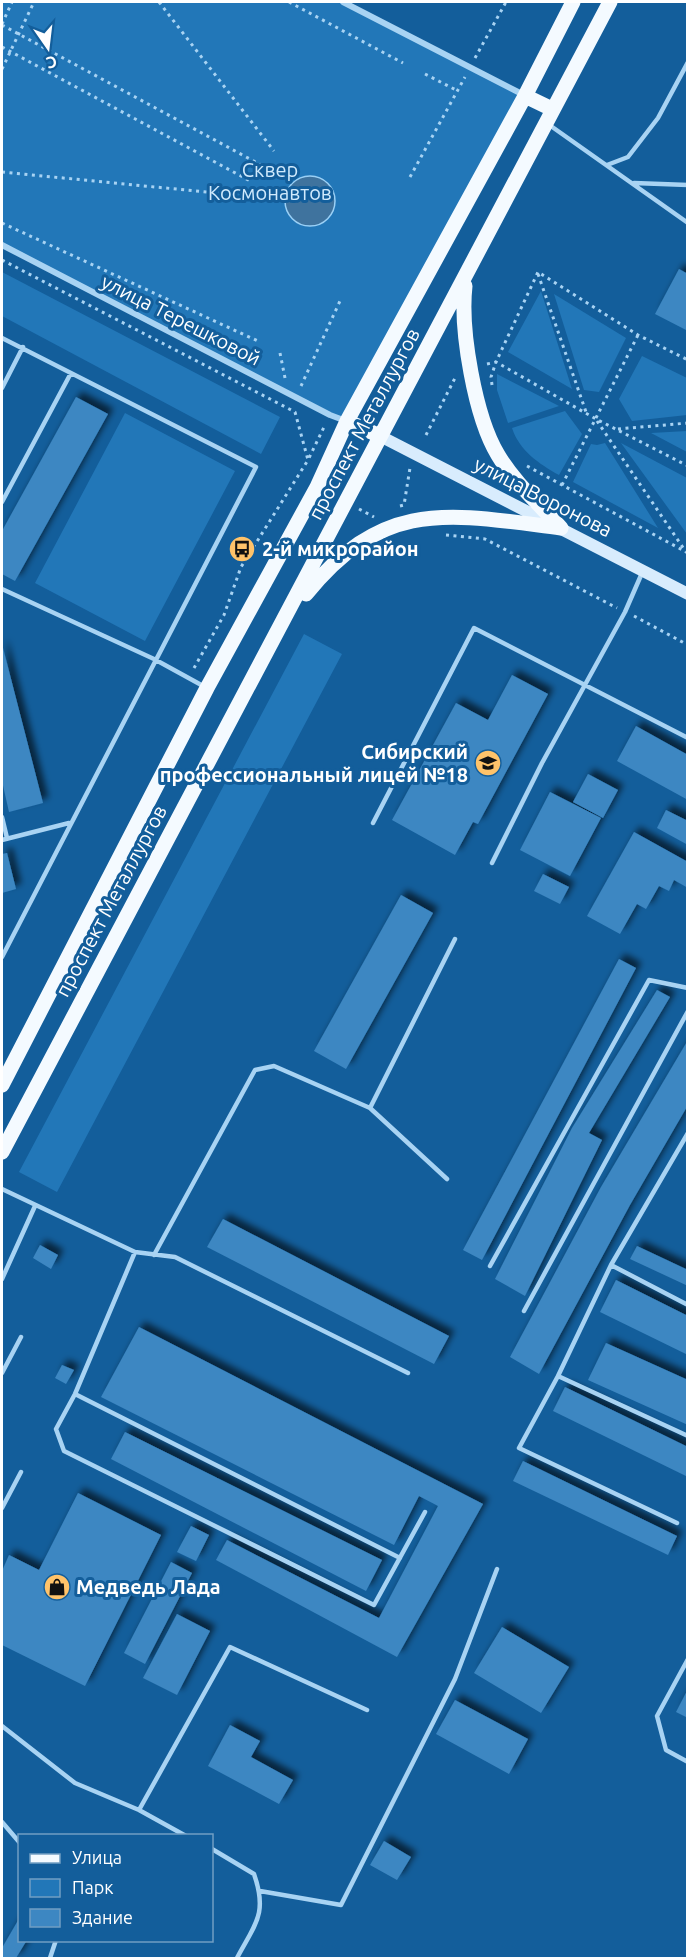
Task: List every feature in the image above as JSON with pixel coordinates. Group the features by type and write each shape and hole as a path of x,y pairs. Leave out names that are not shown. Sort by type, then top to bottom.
{"main road":[{"name":"проспект Металлургов","path":"2,1085 7,1063 316,487 347,421 525,96 573,2"},
{"name":"проспект Металлургов","path":"2,1152 610,2"},
{"path":"525,96 549,116"},
{"path":"465,279 462,309 468,350 482,415 496,453 561,528"},
{"path":"347,421 380,436"},
{"name":"улица Воронова","path":"380,436 687,594"},
{"path":"284,621 320,576 347,550 372,534 406,520 489,519 561,528"}],"street":[{"path":"343,2 525,96"},
{"name":"улица Терешковой","path":"2,245 330,416 347,421"}],"lane":[{"path":"607,165 628,157 658,117 687,62"},
{"path":"549,116 607,165 687,223"},
{"path":"634,183 687,185"},
{"path":"2,338 256,467 154,659 2,957"},
{"path":"2,388 23,347"},
{"path":"2,502 71,373"},
{"path":"492,862 542,763 625,612 643,571"},
{"path":"2,589 154,659 207,688"},
{"path":"373,823 474,628 687,738"},
{"path":"2,818 4,839 69,823"},
{"path":"370,1108 455,939"},
{"path":"490,1266 649,981 687,988"},
{"path":"524,1311 687,1011"},
{"path":"154,1255 255,1070 274,1066 370,1108 447,1179"},
{"path":"677,1523 519,1448 558,1376 611,1265 687,1133"},
{"path":"2,1189 135,1252 175,1257 408,1373"},
{"path":"2,1279 35,1206"},
{"path":"135,1252 75,1394 56,1429 64,1451 374,1605 425,1512"},
{"path":"611,1265 687,1305"},
{"path":"2,1373 21,1337"},
{"path":"558,1376 687,1436"},
{"path":"75,1394 400,1558"},
{"path":"2,1508 21,1472"},
{"path":"260,1891 341,1905 455,1679 497,1569"},
{"path":"138,1810 230,1647 367,1710"},
{"path":"687,1659 657,1716 666,1750 687,1762"},
{"path":"2,1726 75,1783 138,1810 182,1834"},
{"path":"2,1822 18,1841"},
{"path":"213,1850 255,1874 260,1891 262,1904 260,1916 237,1959"},
{"path":"50,1959 56,1942"}],"path":[{"path":"12,2 2,25 261,165"},
{"path":"2,69 34,2"},
{"path":"159,2 274,151"},
{"path":"290,2 403,63"},
{"path":"410,177 506,2"},
{"path":"2,47 252,182"},
{"path":"425,74 458,91"},
{"path":"2,172 247,196"},
{"path":"2,223 260,342"},
{"path":"2,260 294,412 308,460"},
{"path":"538,272 639,335 687,360"},
{"path":"492,387 491,377 496,362 538,272"},
{"path":"538,272 587,413"},
{"path":"296,398 340,301"},
{"path":"562,485 639,335"},
{"path":"280,353 287,384 296,398"},
{"path":"485,365 496,362 596,419 687,466"},
{"path":"426,435 459,368"},
{"path":"189,678 224,615 241,567 308,460 330,416"},
{"path":"596,419 687,552"},
{"path":"617,429 687,423"},
{"path":"523,461 529,467 687,552"},
{"path":"394,509 404,505 410,466"},
{"path":"359,509 374,517 384,513"},
{"path":"441,535 485,539 687,645"}],"green space":[{"name":"Сквер Космонавтов","path":"2,2 343,2 525,96 347,421 2,245"},
{"path":"2,272 280,417 261,454 2,316"},
{"path":"541,291 572,389 508,352"},
{"path":"554,294 626,338 599,392 584,390"},
{"path":"642,356 687,378 687,415 632,421 619,399"},
{"path":"497,374 559,406 508,423 497,390"},
{"path":"565,411 582,434 559,475 525,450 512,428"},
{"path":"125,413 235,471 145,641 35,583"},
{"path":"687,431 687,452 651,433"},
{"path":"605,443 658,528 573,482 591,444"},
{"path":"621,443 687,478 687,534"},
{"path":"304,634 342,654 57,1192 19,1172"}],"shaded area":[{"path":"310,176 324,180 331,187 335,201 331,215 324,222 310,226 296,222 289,215 285,201 289,187 296,180"}],"building":[{"path":"679,269 688,274 688,331 655,314"},
{"path":"76,397 108,414 15,581 2,574 2,531"},
{"path":"2,644 43,803 9,812 2,781"},
{"path":"512,675 548,694 478,824 473,822 455,855 392,820 456,703 488,720"},
{"path":"636,726 688,755 688,800 617,761"},
{"path":"588,774 618,790 603,818 573,802"},
{"path":"550,792 601,818 570,876 520,850"},
{"path":"666,810 688,821 688,845 657,828"},
{"path":"634,832 688,862 688,888 674,880 669,891 659,886 646,909 637,904 620,934 587,916"},
{"path":"7,853 16,889 2,893 2,854"},
{"path":"543,874 569,887 560,904 534,891"},
{"path":"401,895 433,913 346,1069 314,1051"},
{"path":"619,959 636,968 482,1260 463,1250"},
{"path":"657,990 670,997 589,1133 602,1140 525,1296 495,1279 572,1128"},
{"path":"688,1040 688,1105 630,1205 539,1374 510,1357 601,1187"},
{"path":"223,1219 449,1336 434,1364 207,1247"},
{"path":"40,1245 58,1255 51,1269 33,1258"},
{"path":"637,1246 688,1270 688,1286 630,1259"},
{"path":"616,1280 688,1316 688,1355 600,1312"},
{"path":"139,1327 483,1504 397,1657 216,1560 227,1540 379,1618 438,1506 419,1496 394,1545 101,1397"},
{"path":"606,1343 688,1380 688,1425 588,1380"},
{"path":"62,1365 74,1370 66,1384 55,1378"},
{"path":"565,1387 688,1447 688,1477 553,1411"},
{"path":"125,1432 382,1560 366,1591 111,1459"},
{"path":"523,1461 677,1536 668,1555 513,1481"},
{"path":"78,1493 161,1535 85,1686 2,1645 2,1571 9,1555 39,1570"},
{"path":"191,1526 209,1535 196,1561 177,1552"},
{"path":"171,1562 192,1573 145,1664 124,1653"},
{"path":"177,1614 210,1631 177,1695 143,1678"},
{"path":"502,1627 569,1667 541,1713 474,1673"},
{"path":"688,1689 688,1718 676,1712"},
{"path":"455,1700 528,1739 509,1774 436,1734"},
{"path":"230,1725 260,1741 251,1757 293,1780 279,1804 208,1766"},
{"path":"384,1841 411,1857 397,1880 370,1865"},
{"path":"18,1920 18,1942 26,1942 16,1958 2,1958 2,1948"}],"place":[{"name":"2-й микрорайон","path":"242,549"},
{"name":"Сибирский профессиональный лицей №18","path":"488,763"},
{"name":"Медведь Лада","path":"57,1587"}]}
